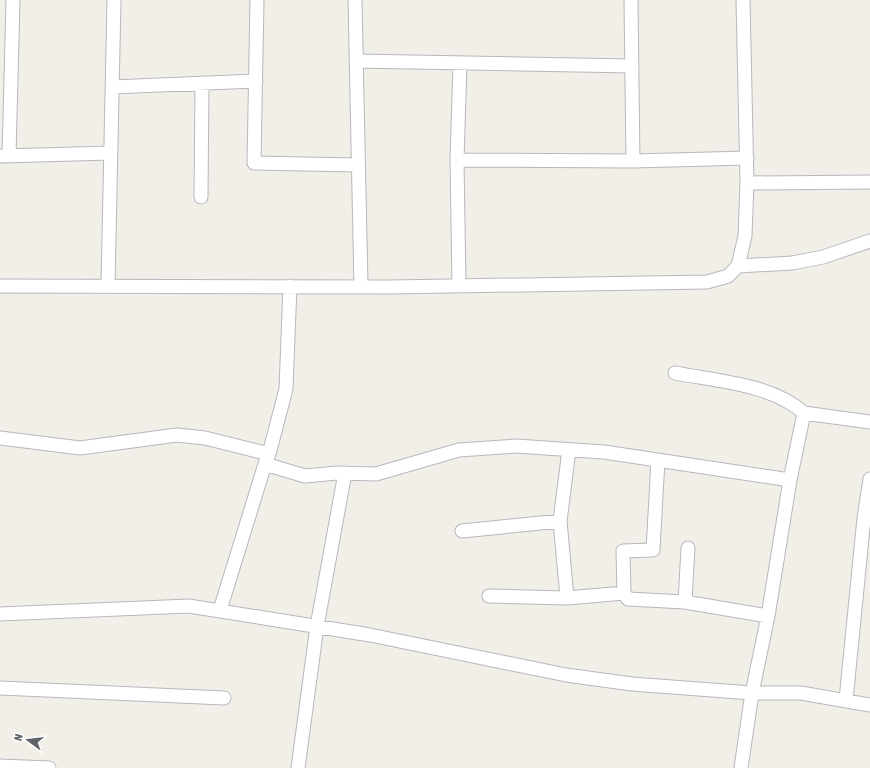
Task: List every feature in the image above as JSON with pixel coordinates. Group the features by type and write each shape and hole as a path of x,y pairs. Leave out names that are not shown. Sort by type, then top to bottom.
{"street":[{"path":"13,0 6,77 5,156 111,153"},
{"path":"108,285 114,0"},
{"path":"257,0 254,162 358,166"},
{"path":"355,0 361,287"},
{"path":"631,0 633,161"},
{"path":"0,286 459,286 707,282 728,276 738,266 745,236 747,158 743,0"},
{"path":"356,61 632,66"},
{"path":"459,286 457,160 460,63"},
{"path":"112,87 256,81"},
{"path":"201,197 202,83"},
{"path":"457,160 633,161 747,158"},
{"path":"747,183 870,182"},
{"path":"738,266 792,263 823,258 870,241"},
{"path":"220,610 267,459 286,389 290,286"},
{"path":"675,373 757,389 789,402 804,413 870,422"},
{"path":"741,768 752,693 768,616 790,480 804,413"},
{"path":"0,438 80,448 178,435 205,438 267,459 305,476 376,474 459,450 516,446 604,452 790,480"},
{"path":"566,598 560,521 569,450"},
{"path":"658,460 653,550 623,551 624,593 628,599 685,602 768,616"},
{"path":"298,768 317,626 345,474"},
{"path":"846,700 860,556 870,479"},
{"path":"462,531 560,521"},
{"path":"685,602 688,548"},
{"path":"489,596 566,598 624,593"},
{"path":"0,614 189,606 370,635 566,675 632,684 752,693 801,693 870,705"},
{"path":"0,688 224,698"},
{"path":"0,766 50,768"}]}
